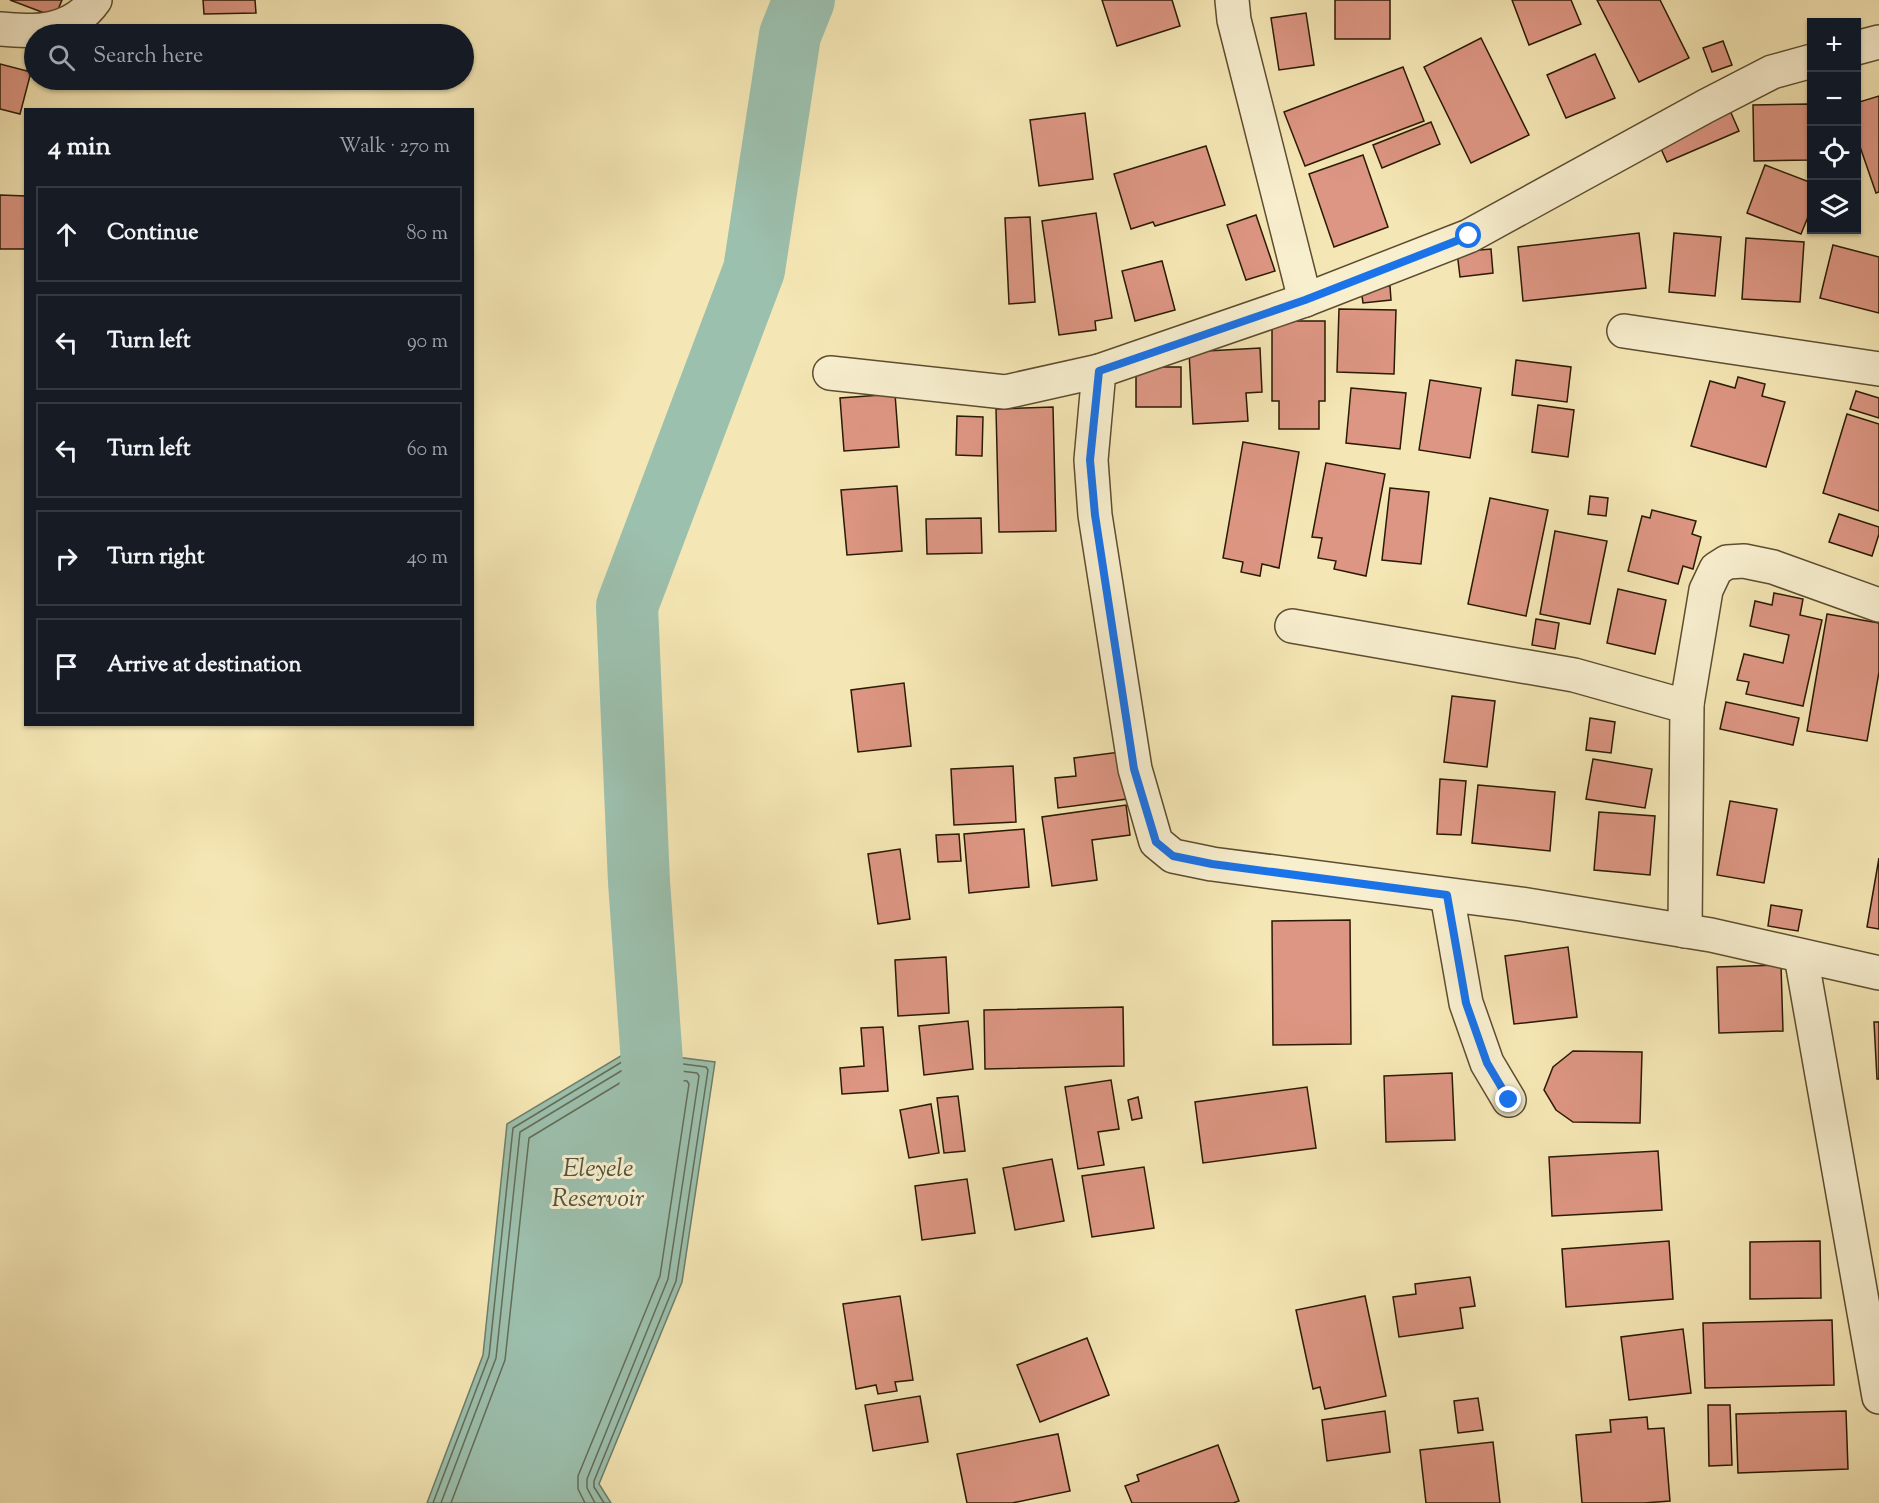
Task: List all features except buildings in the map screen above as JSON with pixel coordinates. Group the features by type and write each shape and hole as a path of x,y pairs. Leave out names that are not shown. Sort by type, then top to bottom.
{"street":[{"path":"63,24 86,14 95,0"},
{"path":"1232,0 1234,20 1305,300"},
{"path":"0,29 24,31"},
{"path":"1861,47 1879,42"},
{"path":"830,373 1005,392 1099,371 1305,300 1469,236 1725,96 1772,72 1807,62"},
{"path":"1624,331 1879,369"},
{"path":"1099,371 1090,460 1095,515 1134,769 1156,842 1173,856 1212,864 1521,904 1685,931 1879,973"},
{"path":"1685,931 1687,704 1706,590 1716,570 1727,562 1744,561 1773,567 1879,605"},
{"path":"1292,627 1574,675 1674,703 1687,704"},
{"path":"1447,895 1466,1003 1487,1063 1509,1100"},
{"path":"1801,956 1879,1396"}],"water":[{"name":"Eleyele Reservoir","path":"629,1051 715,1062 682,1282 599,1484 611,1503 427,1503 483,1355 507,1124"}],"waterway":[{"path":"639,1138 653,1076 639,882 627,606 754,270 790,35 804,0"}],"route":[{"path":"1469,236 1305,300 1099,371 1090,460 1095,515 1134,769 1156,842 1173,856 1212,864 1447,895 1466,1003 1487,1063 1509,1100"}]}
